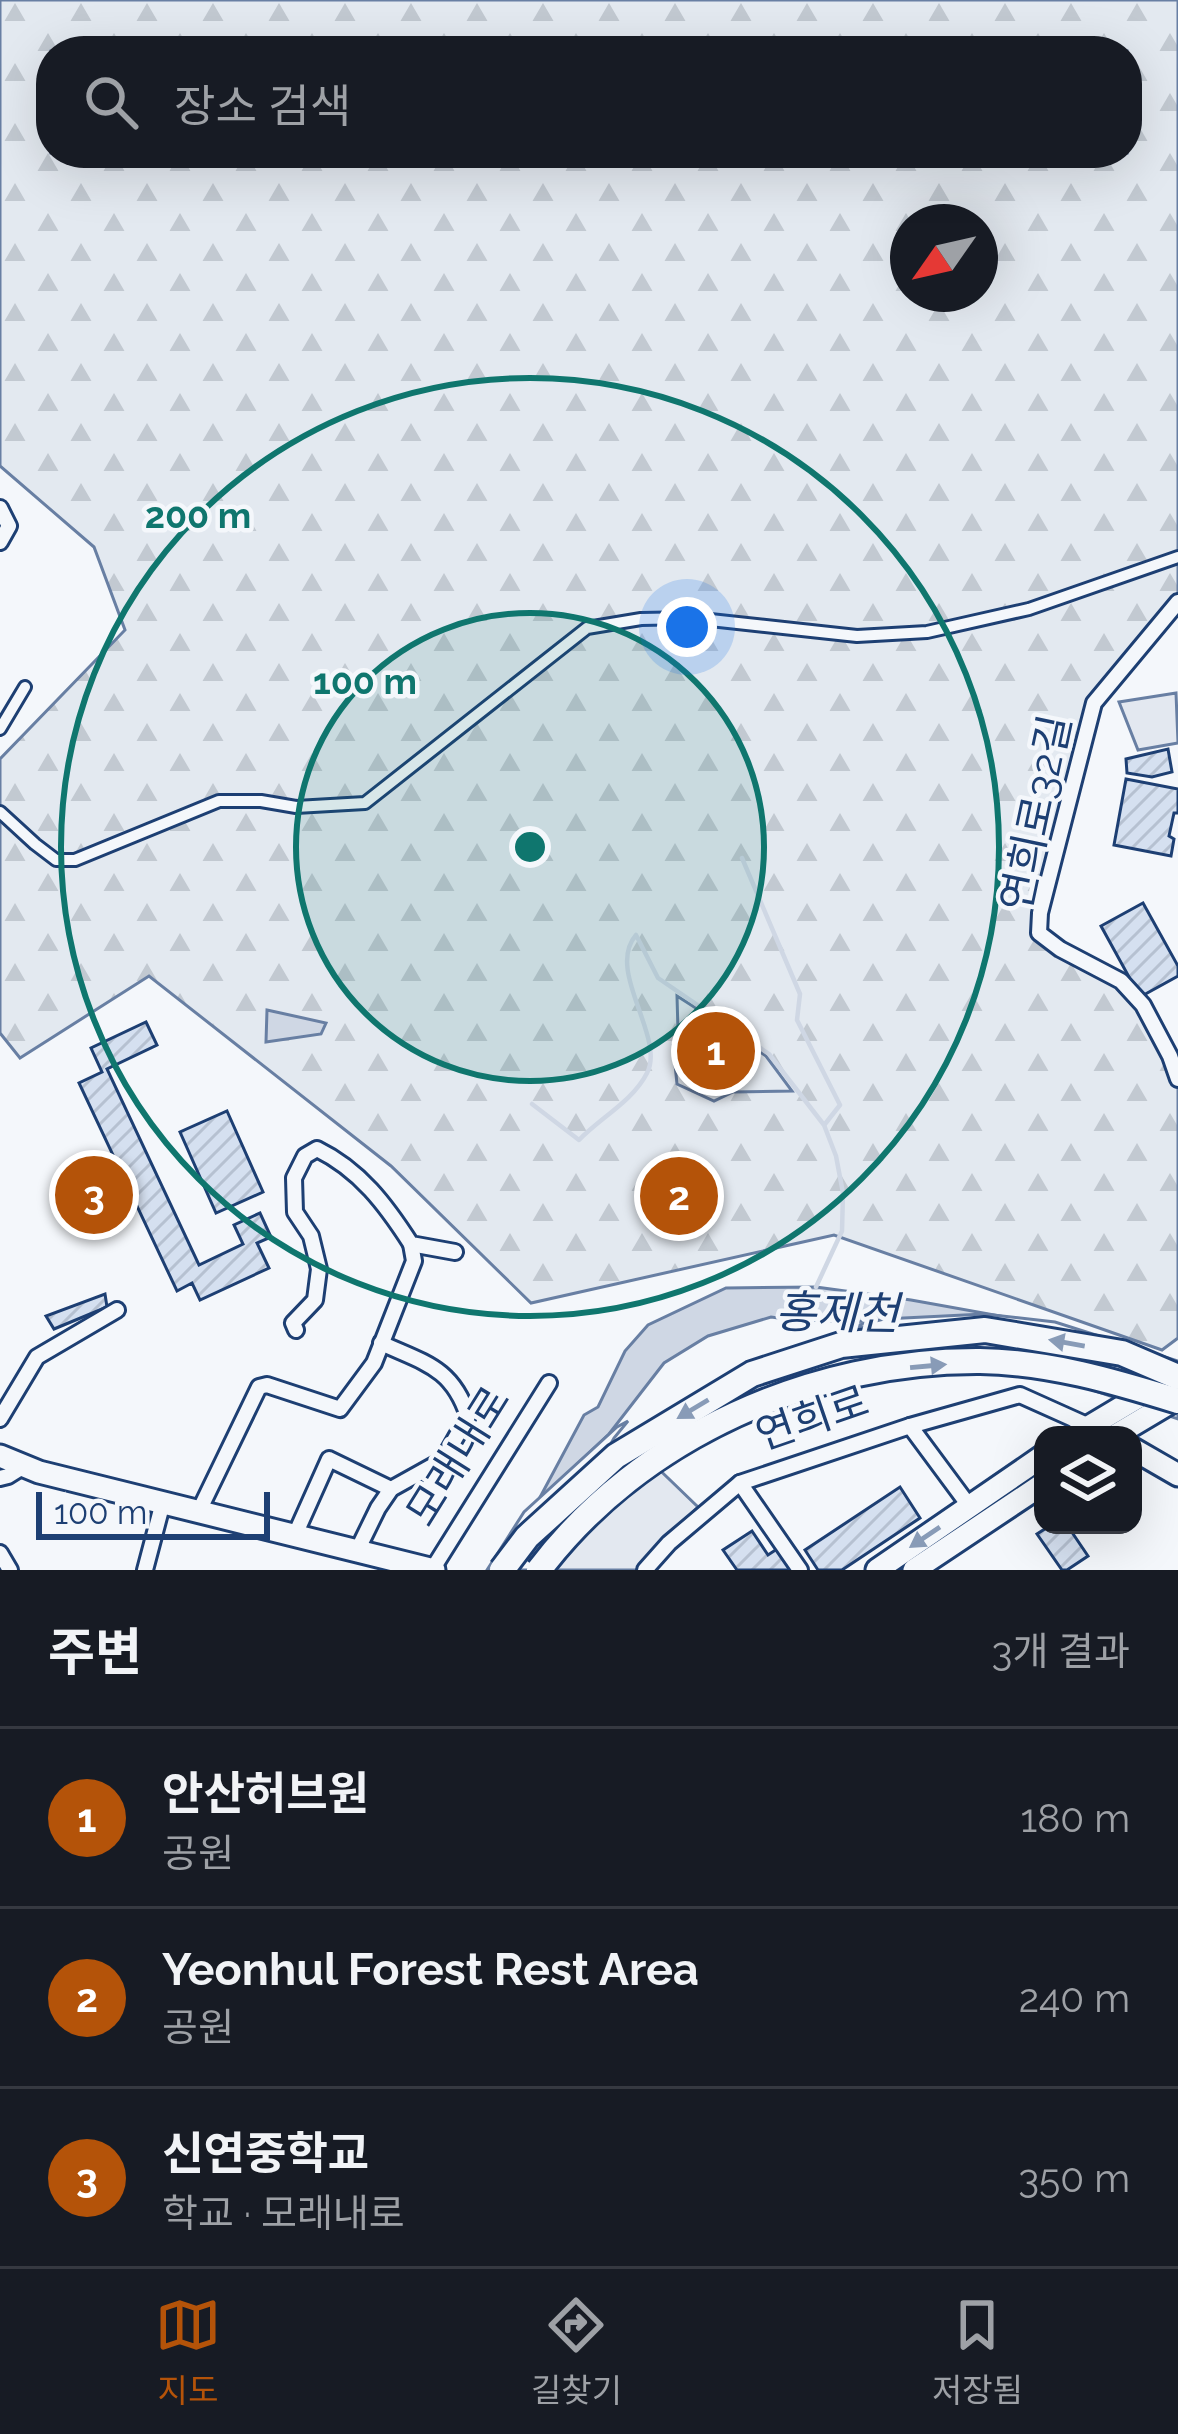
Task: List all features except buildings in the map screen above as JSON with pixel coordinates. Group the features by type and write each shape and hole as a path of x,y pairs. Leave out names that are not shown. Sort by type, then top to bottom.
{"highway":[{"path":"502,1570 527,1538 616,1456 752,1374 841,1345 985,1330 1122,1353 1178,1376"},
{"path":"539,1570 560,1542 613,1491 686,1440 772,1398 855,1375 981,1361 1087,1373 1178,1399"}],"main road":[{"path":"1103,1426 1178,1376"},
{"path":"1114,1426 1139,1421 1178,1399"},
{"path":"1142,1454 1178,1474"},
{"name":"모래내로","path":"0,1456 433,1570"},
{"path":"877,1570 1034,1462"},
{"path":"914,1570 1034,1490"}],"street":[{"path":"0,508 9,526 0,542"},
{"path":"0,812 56,860 76,860 219,802 261,800 296,807 365,803 587,628 641,619 692,618 857,636 927,632 1029,609 1178,557"},
{"name":"연희로32길","path":"1178,602 1094,703 1040,913 1039,933 1121,981 1150,1018 1178,1079"},
{"path":"0,729 25,687"},
{"path":"200,1511 260,1387 267,1384 340,1409 374,1364 413,1261 411,1244 363,1179 317,1149 305,1156 294,1178 295,1212 311,1236 319,1269 315,1300 293,1323 296,1330"},
{"path":"411,1244 455,1252"},
{"path":"0,1419 37,1357 118,1310"},
{"path":"357,1551 392,1489 443,1460 468,1416 460,1391 441,1371 381,1343"},
{"name":"모래내로","path":"433,1570 549,1383"},
{"name":"연희로","path":"645,1570 669,1543 740,1484 910,1426 1020,1395 1092,1426"},
{"name":"연희로","path":"910,1426 970,1507"},
{"name":"모래내로","path":"295,1535 329,1459 392,1489"},
{"path":"0,1478 24,1466"},
{"name":"연희로","path":"740,1484 800,1570"},
{"path":"145,1570 163,1502"},
{"path":"0,1553 10,1570"}],"green space":[{"path":"0,0 1178,0 1178,602 1094,703 1039,933 1121,981 1143,1005 1178,1079 1178,1338 1162,1350 834,1235 531,1303 391,1166 149,976 20,1058 0,1033 0,759 125,630 94,547 0,466"},
{"path":"677,996 766,1056 792,1091 733,1092 714,1101 677,1084 673,1045 678,1031"}],"shaded area":[{"path":"1176,693 1178,743 1138,750 1119,702"},
{"path":"641,1452 698,1507 636,1570 533,1567"}],"water":[{"path":"267,1010 326,1023 321,1034 266,1042"},
{"name":"홍제천","path":"816,1287 1039,1323 1178,1367 1178,1419 892,1322 771,1317 708,1336 664,1363 609,1434 538,1501 584,1415 598,1407 625,1351 648,1325 726,1288"}],"pier":[{"path":"984,1314 1055,1322 1178,1361 1178,1414 1090,1386 1046,1380 891,1328 851,1327 884,1319"},
{"path":"628,1421 535,1570 487,1570 524,1512"}],"waterway":[{"path":"742,858 800,994 797,1020 840,1105 825,1124"},
{"path":"532,1104 579,1140 641,1083 651,1058 627,967 628,950 636,935 658,978 769,1054 824,1125 843,1193 842,1231 816,1287"}],"place":[{"name":"안산허브원","path":"716,1051"},
{"name":"신연중학교","path":"94,1195"},
{"name":"Yeonhul Forest Rest Area","path":"679,1196"}]}
